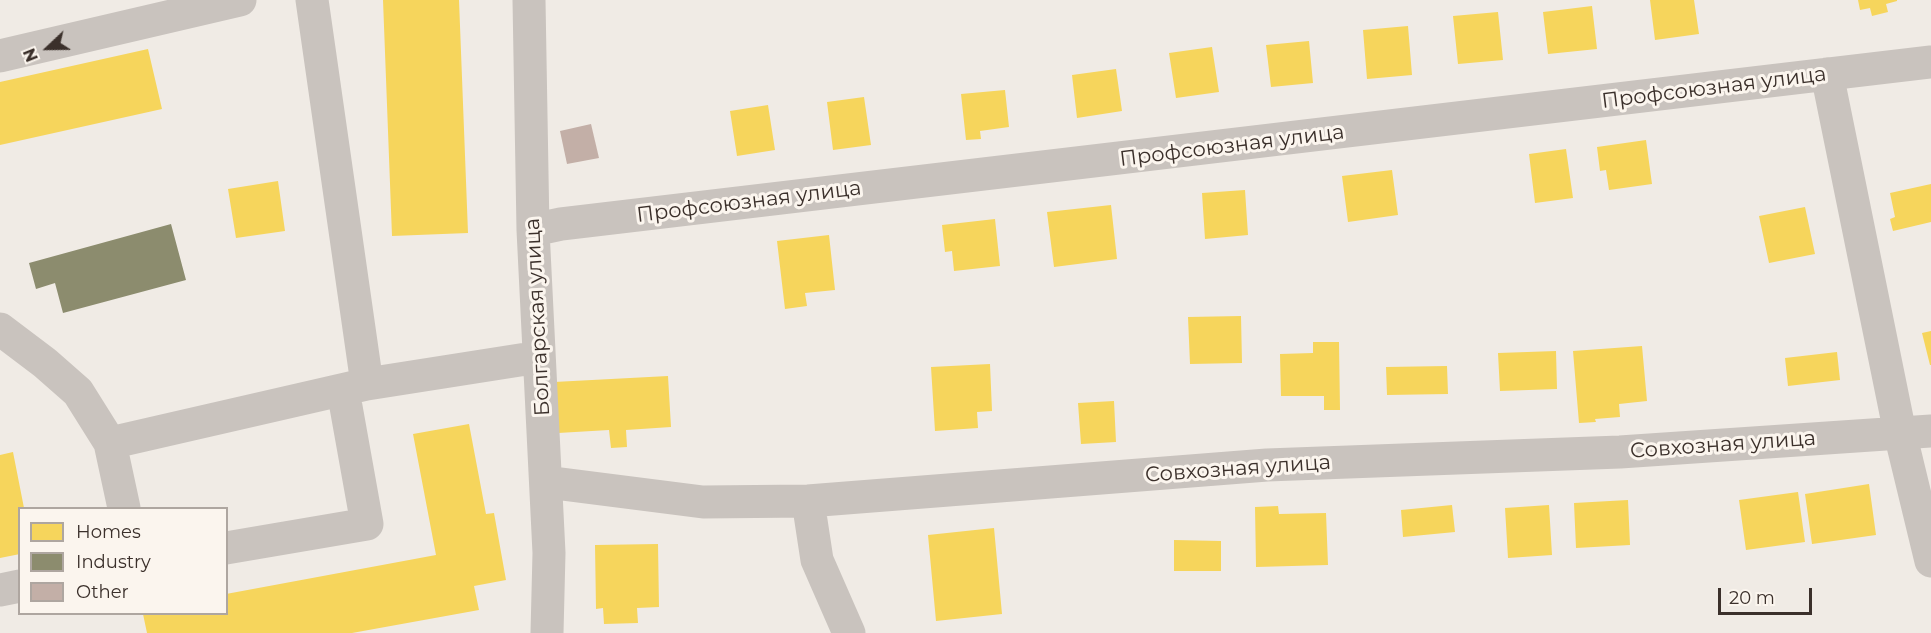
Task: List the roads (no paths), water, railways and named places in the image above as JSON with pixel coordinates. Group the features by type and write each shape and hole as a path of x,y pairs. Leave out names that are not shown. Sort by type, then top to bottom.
{"street":[{"path":"0,56 240,0"},
{"path":"228,548 367,524 355,387 312,0"},
{"name":"Болгарская улица","path":"530,0 533,230 549,554 547,633"},
{"name":"Профсоюзная улица","path":"533,230 561,224 1931,62"},
{"path":"1827,74 1915,432 1931,561"},
{"path":"0,329 45,363 78,392 110,443 124,507"},
{"path":"110,443 355,387 539,357"},
{"name":"Совхозная улица","path":"546,482 703,502 808,501 1267,465 1620,452 1915,432"},
{"path":"808,501 817,560 849,633"},
{"path":"0,590 18,586"}]}
